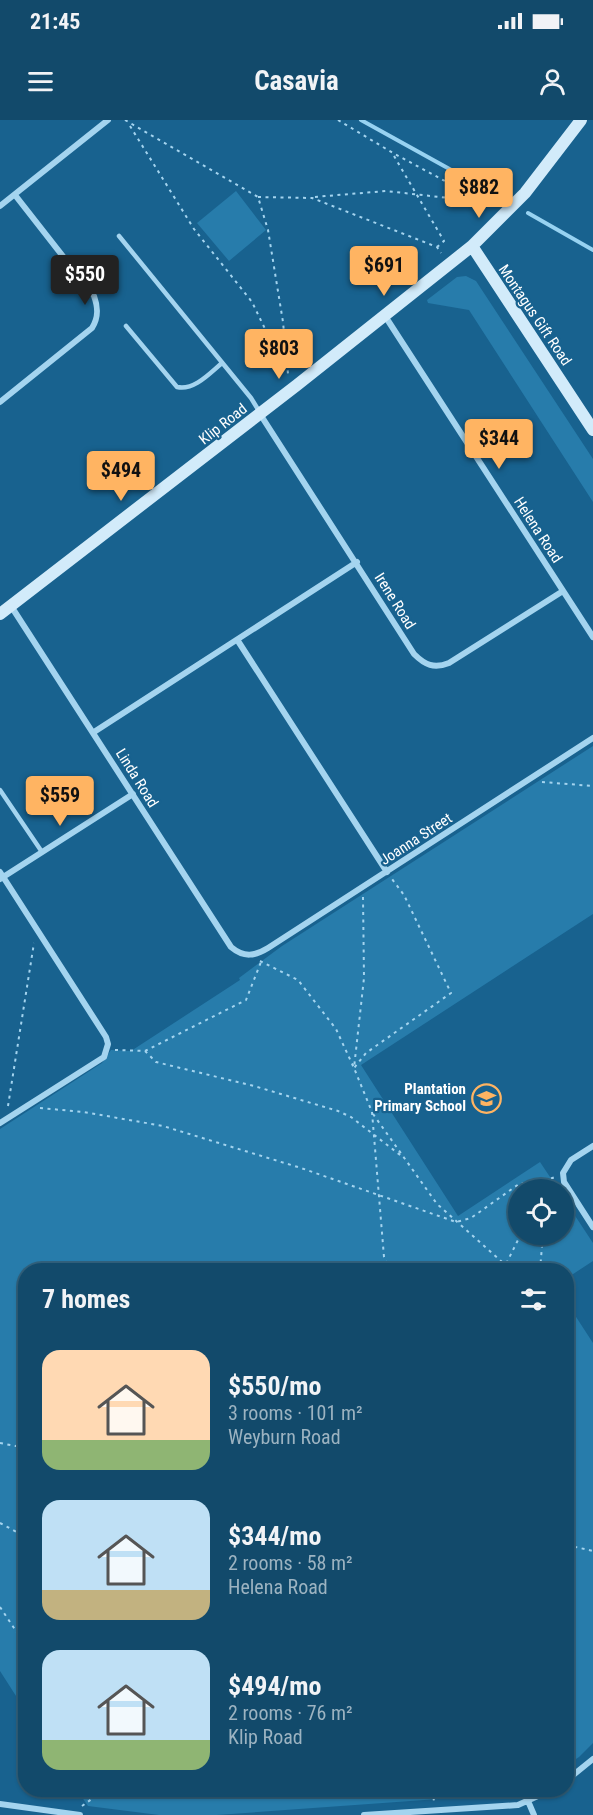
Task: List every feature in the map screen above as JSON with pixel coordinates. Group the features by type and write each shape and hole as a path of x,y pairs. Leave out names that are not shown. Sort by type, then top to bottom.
{"street":[{"path":"0,206 108,120"},
{"name":"Klip Road","path":"0,614 260,414 471,246 525,193 581,120"},
{"path":"0,402 92,328 97,315 97,305 93,296 15,195"},
{"name":"Montagus Gift Road","path":"471,246 593,430"},
{"name":"Helena Road","path":"385,316 593,637"},
{"name":"Irene Road","path":"260,414 414,654 422,662 432,667 449,663 563,591"},
{"path":"94,732 357,562"},
{"name":"Linda Road","path":"11,606 231,947 242,954 252,955"},
{"path":"238,641 387,872"},
{"name":"Joanna Street","path":"252,955 363,888 593,738"},
{"path":"0,1124 104,1057 108,1050 106,1037 1,876 133,794"},
{"path":"593,1146 571,1160 563,1173 564,1182 593,1227"},
{"path":"574,1774 593,1759"},
{"path":"364,1815 435,1814 518,1805 536,1797"},
{"path":"528,1801 534,1815"},
{"path":"0,1804 80,1815"}],"lane":[{"path":"119,236 255,402 260,414"},
{"path":"126,327 177,387 192,386 222,363"},
{"path":"0,790 42,852"}],"path":[{"path":"125,120 194,229 252,302 287,372 283,322 268,230 258,197"},
{"path":"338,120 393,153 495,207"},
{"path":"128,123 258,197 312,198 386,191 485,202"},
{"path":"393,153 444,241 437,247"},
{"path":"312,198 437,247 441,253"},
{"path":"528,780 593,786"},
{"path":"354,1068 366,1053 451,993 404,895 387,872"},
{"path":"354,1068 364,978 363,888"},
{"path":"14,1115 8,1107 35,937 40,933"},
{"path":"252,955 261,962 298,980 336,1029 372,1112 436,1204 503,1263"},
{"path":"108,1050 144,1051 246,1000 261,962"},
{"path":"144,1051 156,1062 254,1086 338,1111 374,1134 404,1158"},
{"path":"26,1107 84,1112 163,1126 301,1168 456,1222 471,1218 508,1192"},
{"path":"372,1112 378,1196 386,1263"},
{"path":"549,1179 563,1173"},
{"path":"507,1263 516,1245"},
{"path":"541,1263 542,1245"},
{"path":"0,1443 18,1446"},
{"path":"0,1523 18,1533"},
{"path":"574,1547 593,1551"},
{"path":"0,1607 18,1634"},
{"path":"82,1806 94,1797"},
{"path":"433,1797 434,1801"}],"shaded area":[{"path":"236,191 266,230 229,261 197,223"},
{"path":"466,276 476,281 593,459 593,502 469,310 428,303 427,300 457,277"},
{"path":"593,746 593,914 361,1065 458,1216 508,1183 508,1245 574,1245 574,1214 593,1243 593,1261 574,1273 574,1263 18,1263 18,1699 0,1671 0,1129 102,1063 111,1050 131,1051 240,980 239,978 282,946"},
{"path":"540,1162 551,1179 514,1179"},
{"path":"574,1314 593,1343 593,1743 574,1760"},
{"path":"82,1797 466,1797 217,1815 159,1815 88,1806"}],"waterway":[{"path":"361,120 500,197"},
{"path":"528,213 593,250"}],"place":[{"name":"Plantation Primary School","path":"487,1098"}]}
